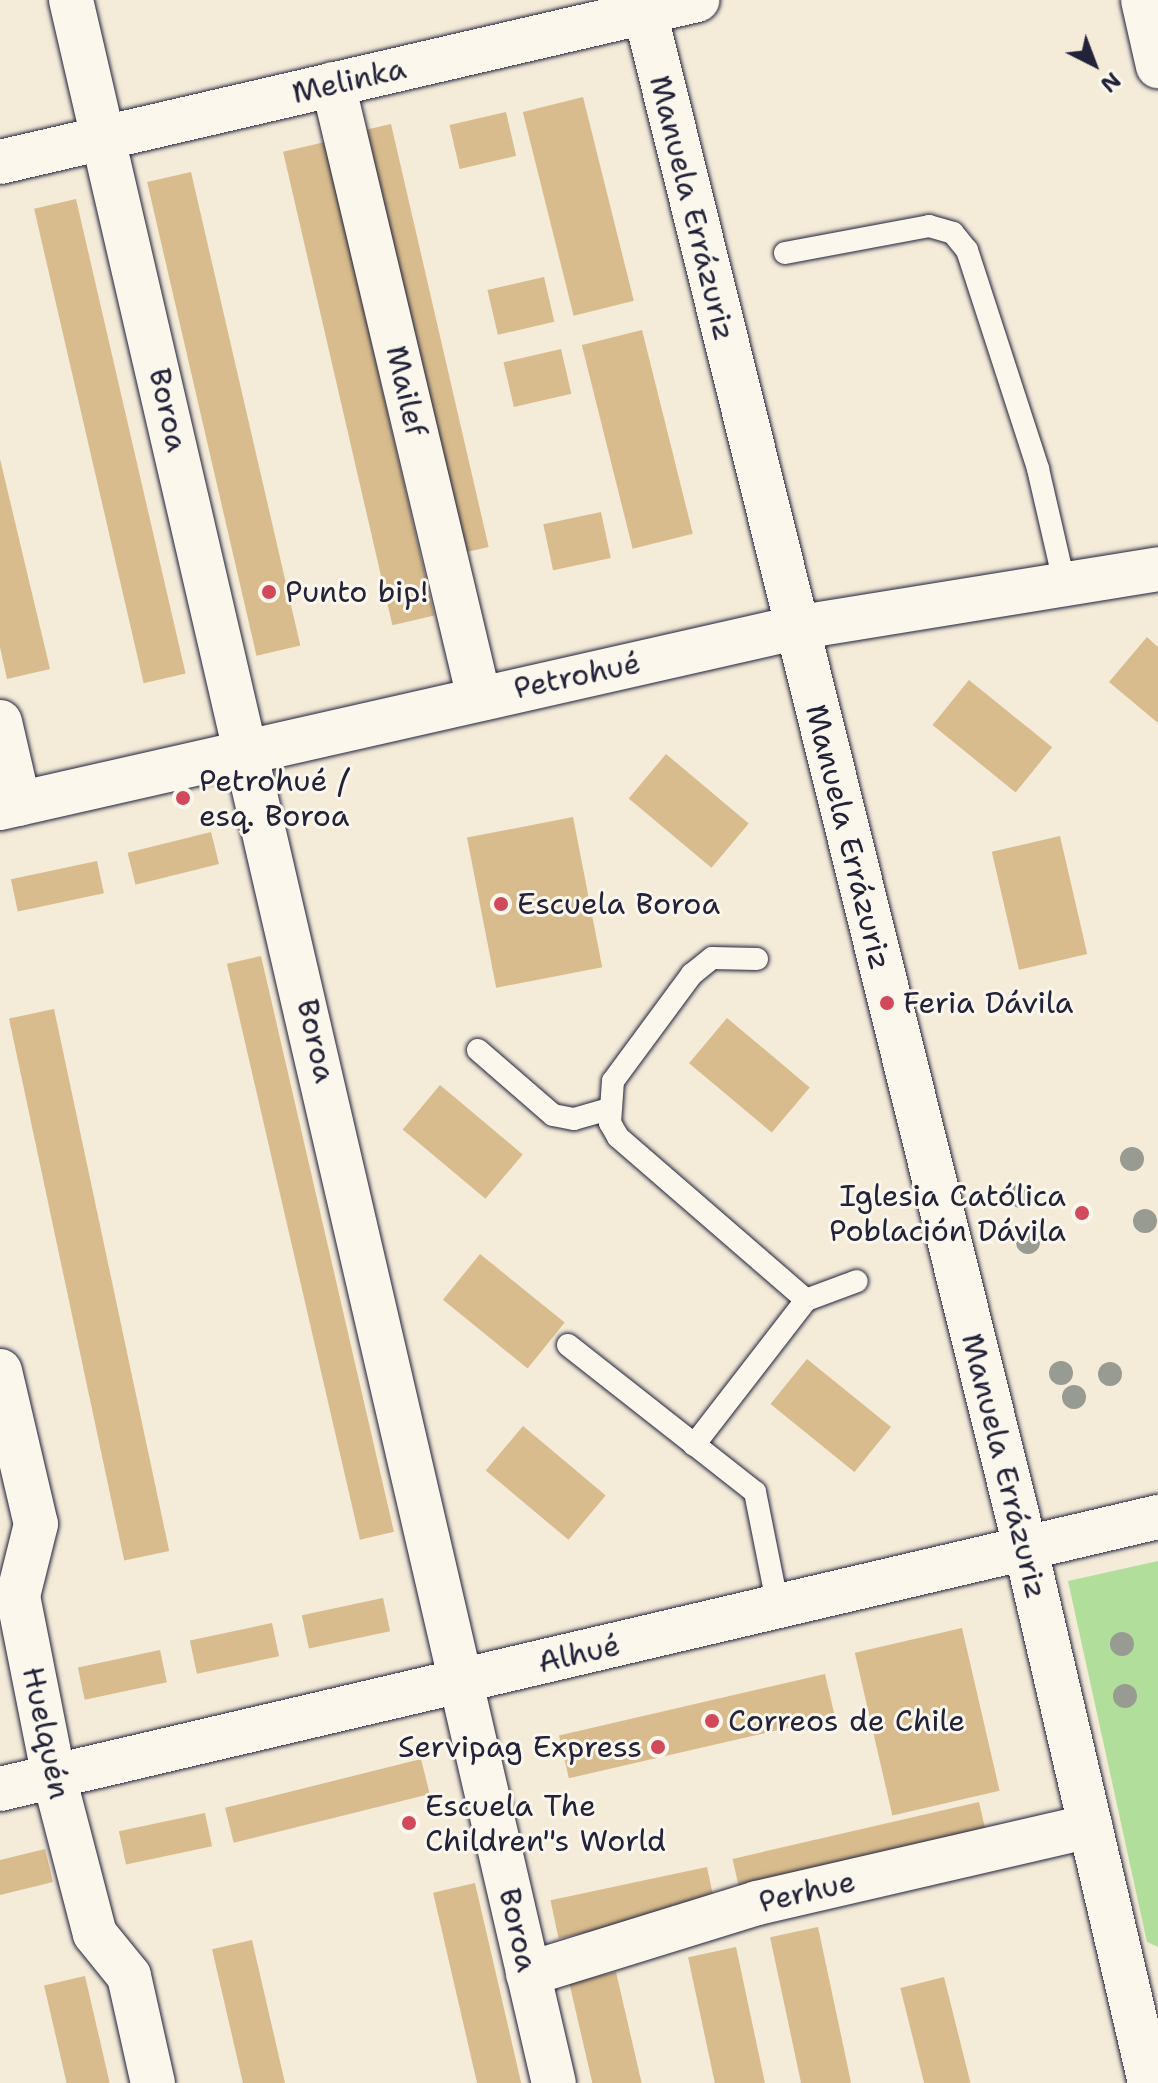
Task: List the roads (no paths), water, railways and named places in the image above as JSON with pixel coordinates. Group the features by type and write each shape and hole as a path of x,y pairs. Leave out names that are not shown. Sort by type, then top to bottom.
{"street":[{"name":"Boroa","path":"71,0 250,750 459,1682 554,2083"},
{"name":"Melinka","path":"0,162 333,84 619,11 697,0"},
{"path":"1143,0 1158,66"},
{"name":"Manuela Errázuriz","path":"619,11 795,628 1026,1550 1150,2083"},
{"name":"Mailef","path":"333,84 479,698"},
{"name":"Petrohué","path":"9,806 795,628 1158,569"},
{"path":"0,722 9,806"},
{"name":"Huelquén","path":"0,1371 36,1524 18,1596 54,1777 95,1934 129,1976 153,2083"},
{"name":"Alhué","path":"0,1789 1158,1517"},
{"name":"Perhue","path":"528,1974 757,1903 1090,1826"}],"lane":[{"path":"785,253 929,226 953,233 967,250 1038,469 1065,586"},
{"path":"757,959 712,958 692,974 613,1081 608,1109 618,1137 806,1300"},
{"path":"478,1050 553,1115 574,1119 608,1109"},
{"path":"694,1445 806,1300 857,1281"},
{"path":"568,1345 755,1492 778,1607"}],"place":[{"name":"Punto bip!","path":"269,592"},
{"name":"Petrohué / esq. Boroa","path":"183,798"},
{"name":"Escuela Boroa","path":"501,904"},
{"name":"Feria Dávila","path":"887,1003"},
{"name":"Iglesia Católica Población Dávila","path":"1082,1213"},
{"name":"Correos de Chile","path":"712,1721"},
{"name":"Servipag Express","path":"658,1747"},
{"name":"Escuela The Children\"s World","path":"409,1823"}]}
